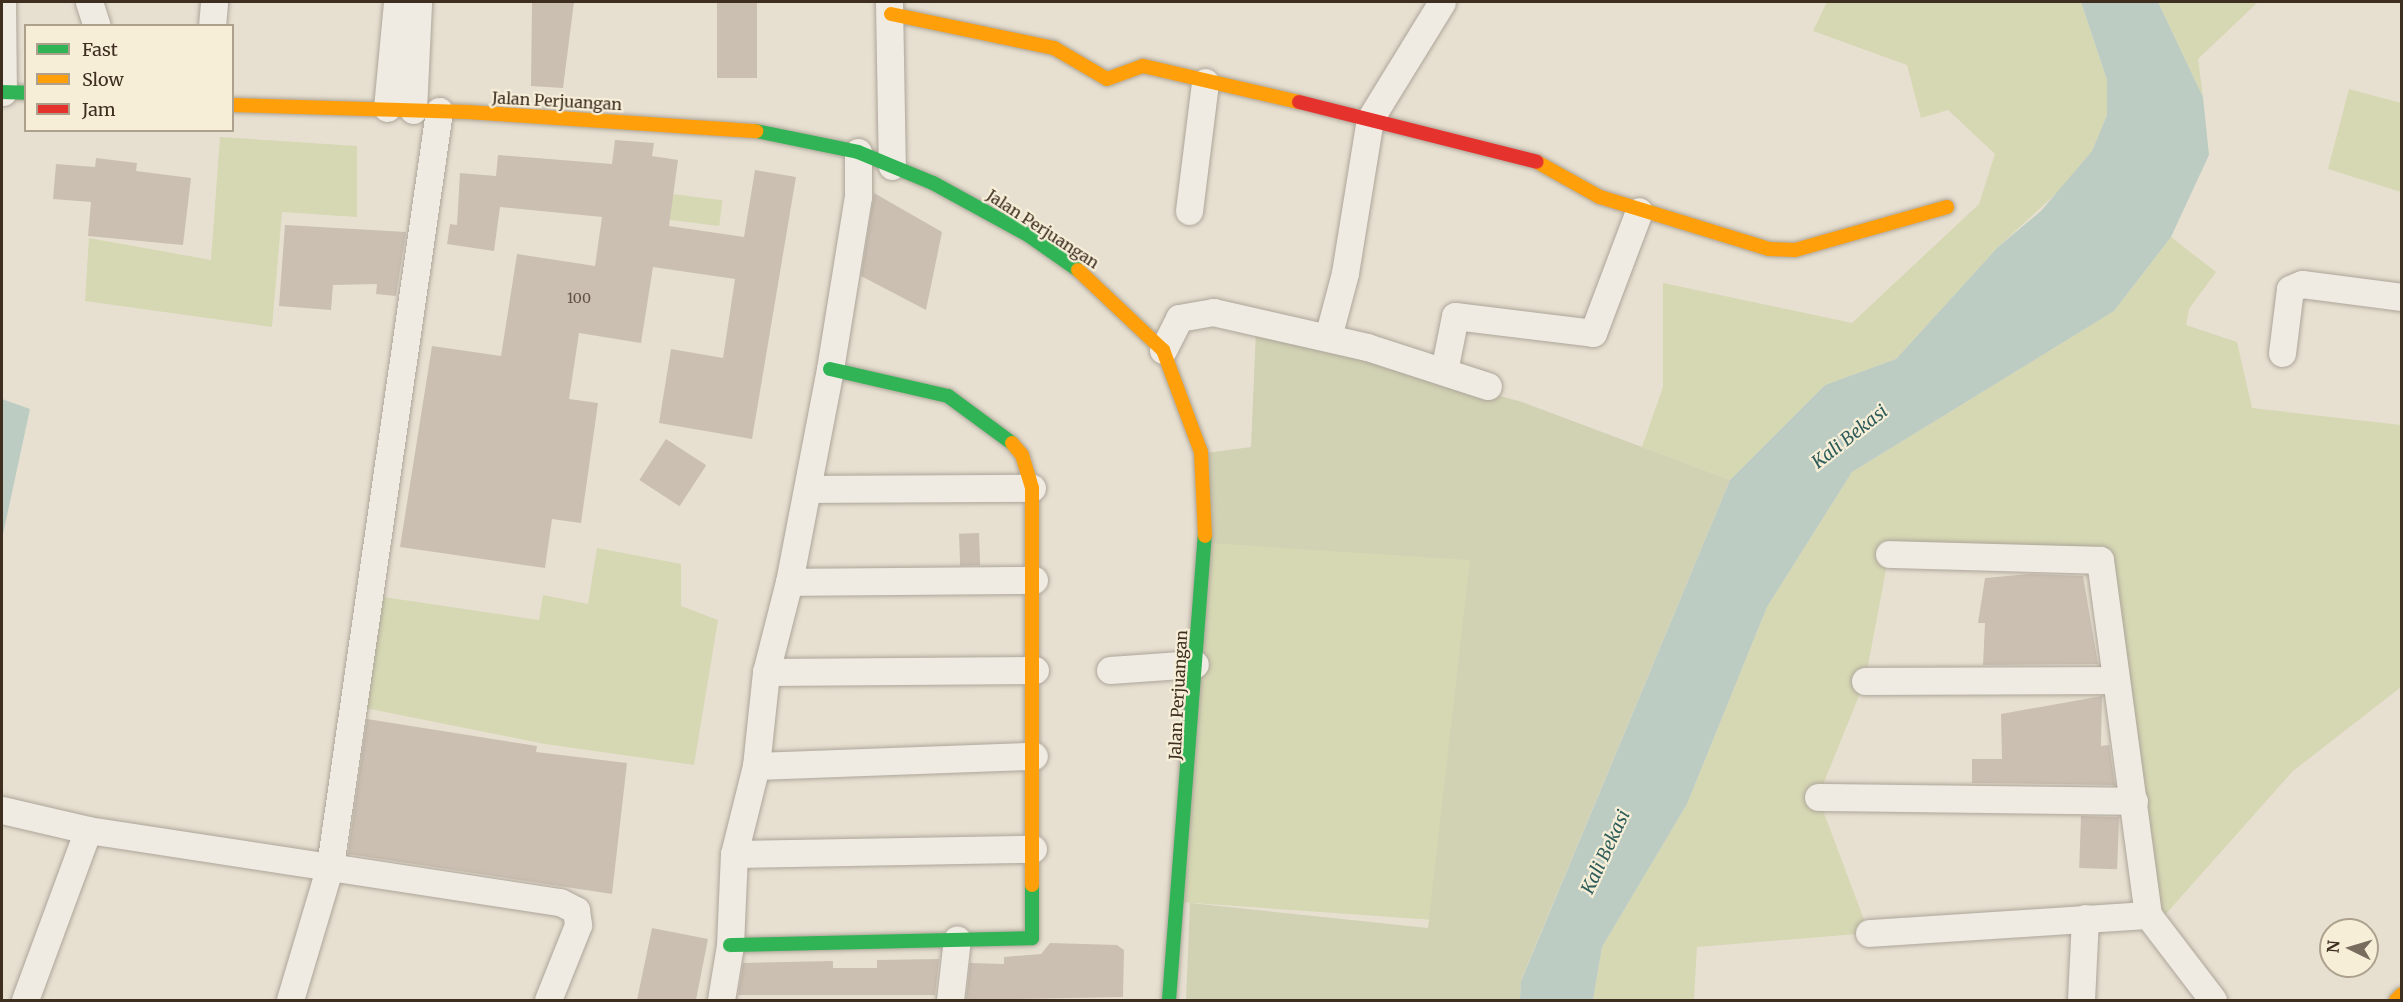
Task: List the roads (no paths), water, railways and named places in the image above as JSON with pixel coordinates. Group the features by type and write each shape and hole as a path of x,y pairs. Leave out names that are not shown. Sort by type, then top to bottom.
{"street":[{"path":"2,2 10,93"},
{"path":"89,2 96,24"},
{"path":"212,24 214,2"},
{"path":"397,2 413,110"},
{"path":"290,1000 330,866 413,110 418,2"},
{"path":"1328,337 1346,273 1370,119 1442,2"},
{"path":"892,166 890,8 1054,48 1107,80 1135,65 1525,156 1600,197 1639,211 1787,250 1947,207"},
{"path":"1189,211 1205,82"},
{"name":"Jalan Perjuangan","path":"234,105 413,110 761,131 858,152 892,166 1028,235 1101,287 1163,350 1201,452 1205,541 1169,1000"},
{"path":"721,1000 730,945 734,854 756,766 766,672 789,582 809,489 858,197 858,152"},
{"path":"1444,371 1455,316 1593,333 1639,211"},
{"path":"2282,353 2290,289 2302,284 2402,297"},
{"path":"1163,350 1186,314 1246,317 1328,337 1488,386"},
{"path":"730,945 1032,938 1034,580 1032,488 1022,456 1001,430 964,404 830,369"},
{"path":"809,489 1032,488"},
{"path":"1889,554 2100,560 2114,680 2134,801 2148,915 2212,1000"},
{"path":"789,582 1034,580"},
{"path":"1110,670 1195,664"},
{"path":"766,672 1035,670"},
{"path":"1865,681 2114,680"},
{"path":"756,766 1034,756"},
{"path":"1818,797 2134,801"},
{"path":"2,810 88,830 531,897 576,910 578,925 548,1000"},
{"path":"25,1000 88,830"},
{"path":"734,854 1033,849"},
{"path":"1869,933 2148,915"},
{"path":"2081,1000 2085,918"},
{"path":"950,1000 957,939"},
{"path":"2396,1000 2402,994"}],"water":[{"name":"Kali Bekasi","path":"2081,2 2158,2 2203,97 2209,155 2171,237 2114,311 1852,472 1767,607 1687,804 1602,947 1593,1000 1520,1000 1521,981 1730,480 1825,385 1896,359 1998,247 2041,211 2092,151 2107,115 2107,80"},
{"path":"2,399 30,409 2,539"}]}
